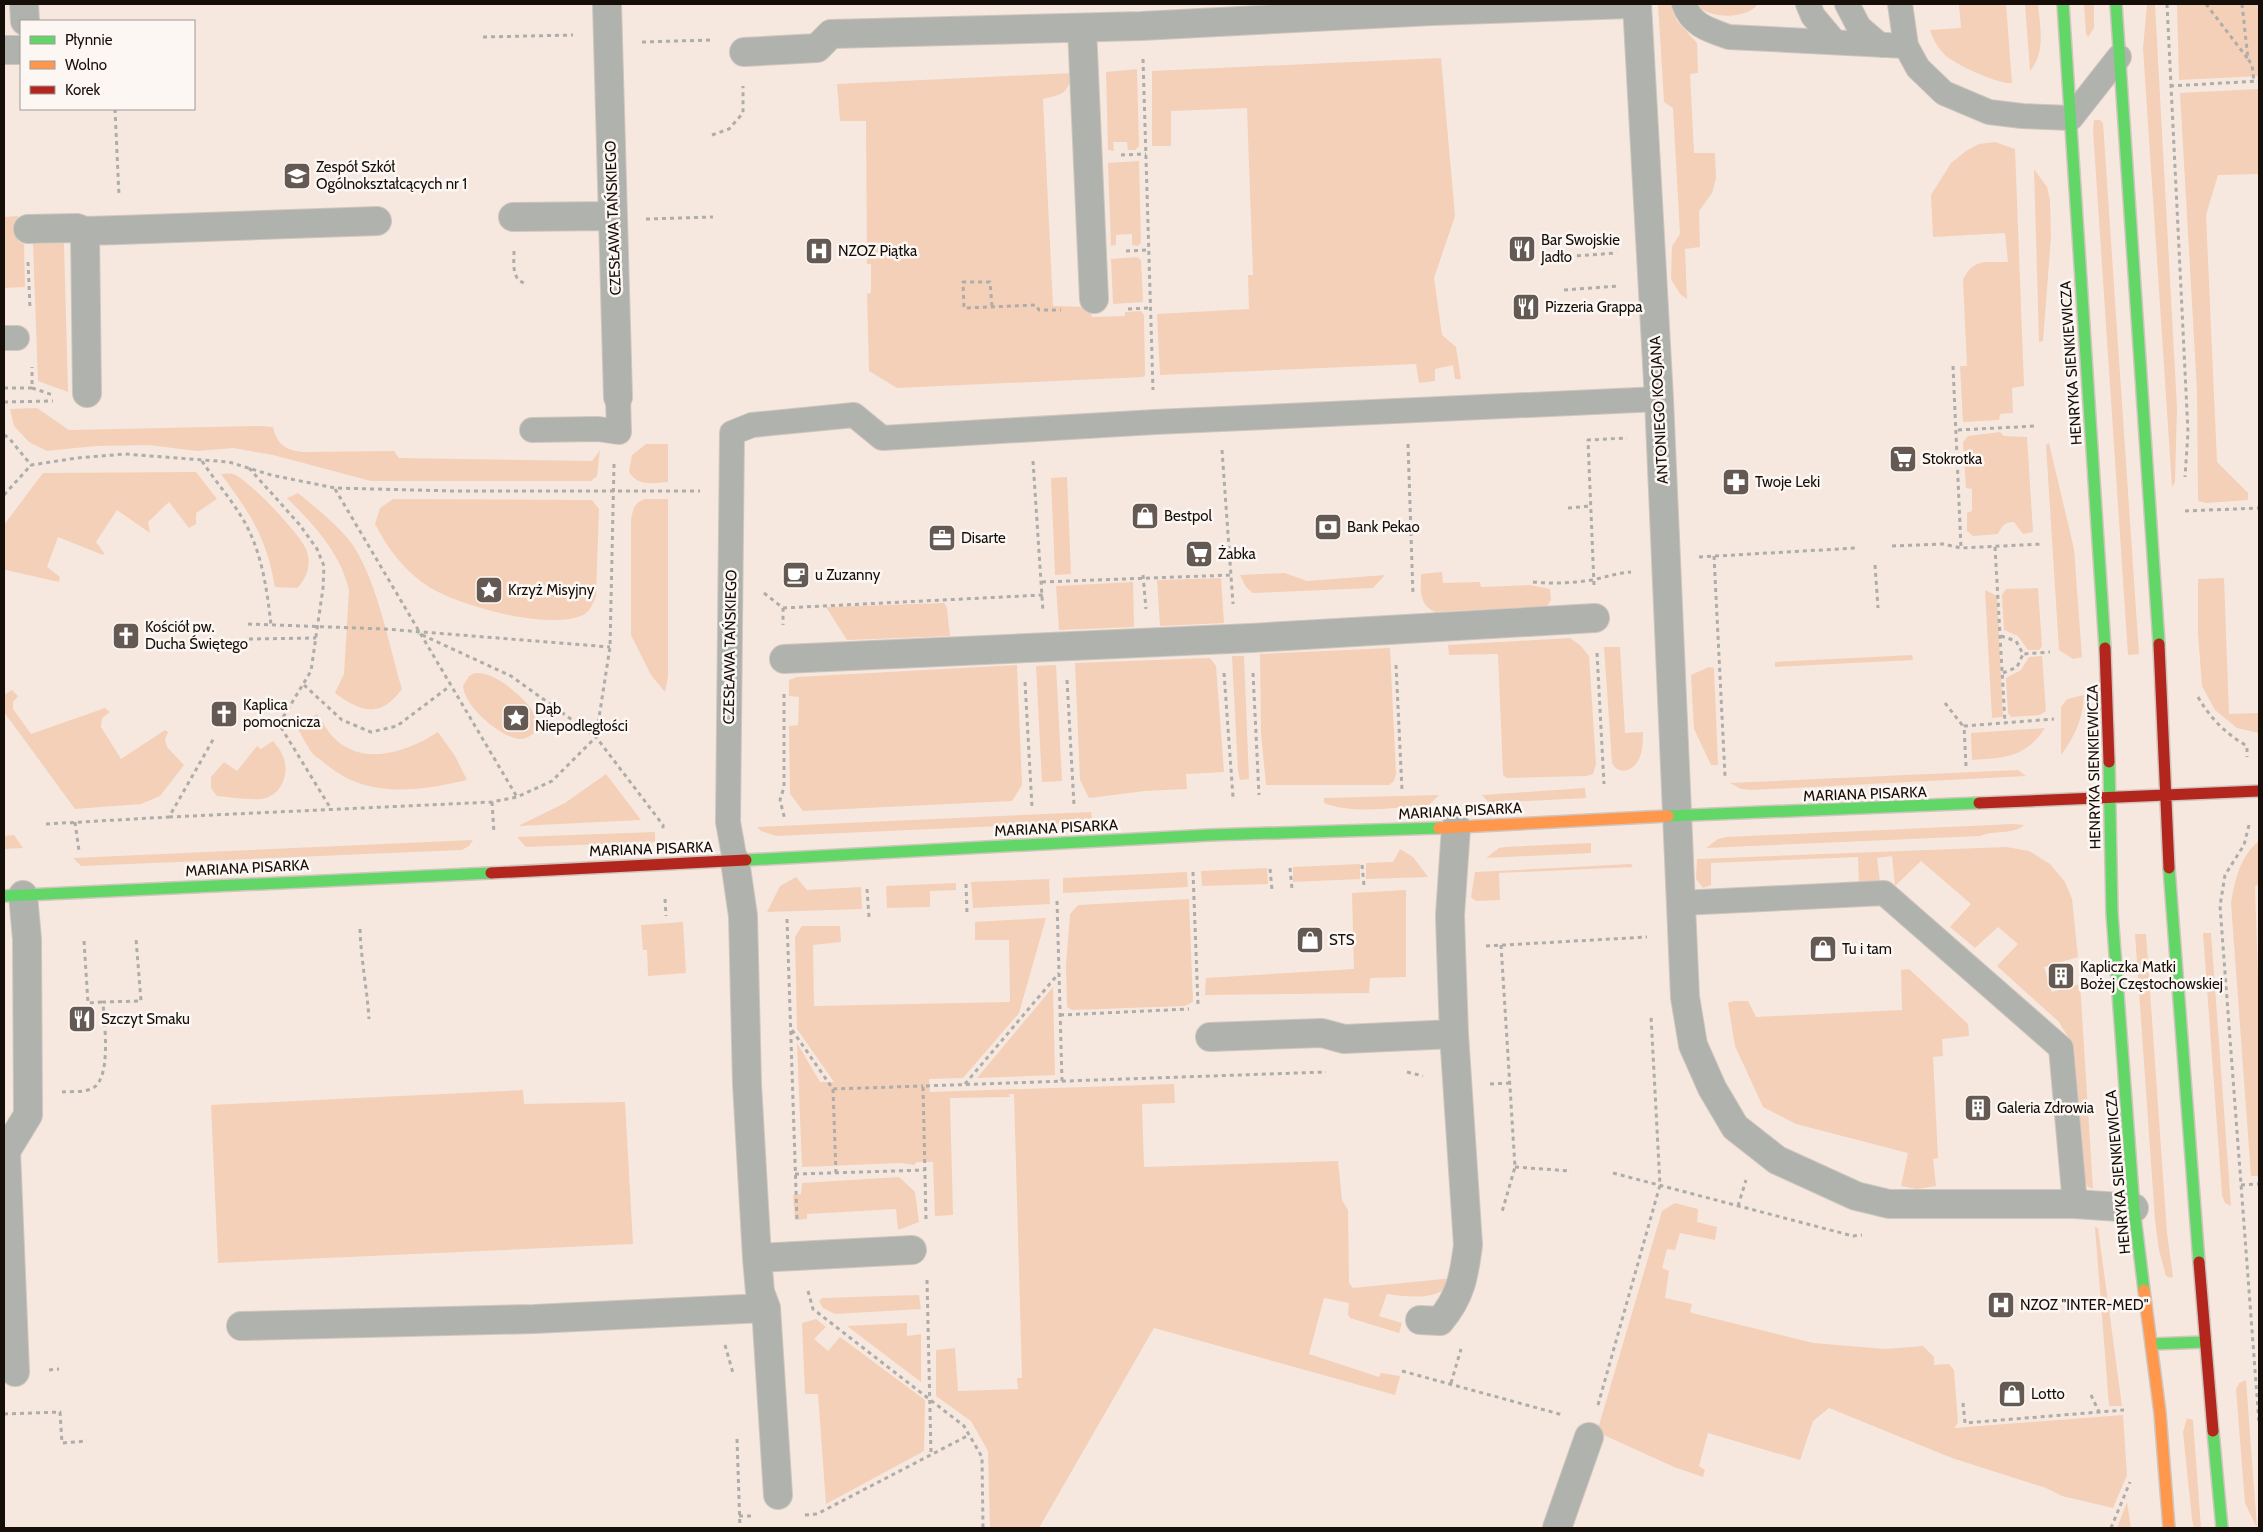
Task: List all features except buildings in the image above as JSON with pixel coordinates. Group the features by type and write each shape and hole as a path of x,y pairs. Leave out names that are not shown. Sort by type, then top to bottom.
{"street":[{"path":"24,4 25,20"},
{"name":"CZESŁAWA TAŃSKIEGO","path":"607,4 618,397"},
{"path":"744,52 817,48 831,34 1141,26 1222,12 1629,4"},
{"name":"ANTONIEGO KOCJANA","path":"1637,4 1659,399 1685,997 1693,1045 1712,1088 1735,1127 1756,1146 1777,1160 1856,1196 1889,1204 2075,1204 2134,1208"},
{"name":"HENRYKA SIENKIEWICZA","path":"2063,4 2108,675 2112,913 2134,1208 2160,1413 2169,1528"},
{"path":"2116,4 2161,672 2171,909 2205,1342 2222,1528"},
{"path":"1082,28 1094,299"},
{"path":"4,50 20,50"},
{"path":"513,217 612,216"},
{"path":"28,228 120,230 377,221"},
{"path":"85,230 87,393"},
{"path":"784,659 1044,648 1595,618"},
{"name":"MARIANA PISARKA","path":"14,896 735,861 1210,835 1456,827 2259,791"},
{"path":"1420,1320 1440,1321 1453,1305 1464,1272 1468,1245 1459,1086 1454,1034 1450,915 1456,827"},
{"path":"735,861 743,916 747,1084 757,1258 760,1292 766,1308 778,1495"},
{"path":"14,896 27,939 30,1060 28,1115 6,1151 7,1265 15,1372"},
{"path":"1210,1037 1322,1033 1344,1039 1454,1034"},
{"path":"757,1258 919,1239"},
{"path":"241,1326 534,1319 766,1308"},
{"path":"2152,1344 2205,1342"},
{"path":"1557,1528 1591,1428"}],"lane":[{"path":"1684,4 1692,19 1704,29 1729,37 1906,46"},
{"path":"1808,4 1813,16 1834,41"},
{"path":"1847,4 1859,27 1880,45"},
{"path":"1900,4 1906,46 1918,68 1944,93 1989,112 2022,116 2071,118 2119,57"},
{"name":"CZESŁAWA TAŃSKIEGO","path":"618,397 619,432"},
{"path":"1030,428 1659,399"},
{"name":"CZESŁAWA TAŃSKIEGO","path":"735,861 728,822 732,433 752,425 854,415 882,438 1030,428"},
{"path":"532,430 598,429 619,432"},
{"path":"1681,903 1884,893 2061,1048 2075,1204"}],"path":[{"path":"2167,4 2188,432 2185,481"},
{"path":"2206,4 2252,65 2254,82"},
{"path":"2242,4 2248,60"},
{"path":"1141,26 1155,422"},
{"path":"712,135 729,129 743,113 743,81"},
{"path":"2170,86 2259,81"},
{"path":"115,110 120,230"},
{"path":"612,216 632,219 713,217"},
{"path":"514,250 515,276 519,282 527,284"},
{"path":"1561,257 1625,252"},
{"path":"992,306 990,282 963,282 964,308 1036,305 1040,310 1067,310"},
{"path":"1564,290 1621,286"},
{"path":"1122,309 1150,308"},
{"path":"1954,366 1958,430 1961,548"},
{"path":"4,402 39,401"},
{"path":"1402,790 1406,411"},
{"path":"1219,420 1236,638 1259,795"},
{"path":"1958,430 2036,426"},
{"path":"1030,428 1043,595 1044,648 1032,807"},
{"path":"46,824 492,802 516,797 552,781 596,737 610,647 613,466 619,432"},
{"path":"4,435 9,438 31,465"},
{"path":"1593,580 1588,440 1627,438"},
{"path":"4,495 31,465 77,458 125,454 229,462 271,475 335,488 455,491 732,490"},
{"path":"201,461 244,521 253,541 267,586 271,625"},
{"path":"248,468 299,524 317,549 324,566 311,671 280,724 331,809"},
{"path":"335,488 418,633 516,797"},
{"path":"1568,508 1590,506"},
{"path":"2183,521 2183,511 2259,508"},
{"path":"1892,546 1943,544 1961,548 2042,544"},
{"path":"1995,547 2005,723"},
{"path":"1725,776 1714,556 1856,548"},
{"path":"1875,565 1878,608"},
{"path":"1533,582 1550,583 1593,580 1614,573"},
{"path":"1042,582 1231,575"},
{"path":"762,591 783,608 1043,595"},
{"path":"783,608 784,787 780,800 785,820"},
{"path":"1595,618 1604,782"},
{"path":"248,624 345,627 610,647"},
{"path":"418,633 511,676 596,737 663,825"},
{"path":"2001,636 2016,641 2023,654"},
{"path":"249,639 316,638"},
{"path":"1233,797 1236,638"},
{"path":"1044,648 1074,805"},
{"path":"2023,654 2050,652"},
{"path":"2003,673 2017,666 2023,654"},
{"path":"304,685 342,720 371,732 397,726 450,686"},
{"path":"2197,696 2216,722 2230,736 2247,746"},
{"path":"1945,703 1964,726 1966,766"},
{"path":"1964,726 2054,719"},
{"path":"169,817 214,738"},
{"path":"492,802 494,833"},
{"path":"2250,821 2244,845 2225,875 2220,906 2259,1423"},
{"path":"75,822 79,851"},
{"path":"1362,864 1364,885"},
{"path":"1290,868 1292,889"},
{"path":"1270,870 1272,890"},
{"path":"1060,1015 1198,1008 1193,872"},
{"path":"965,877 967,913"},
{"path":"867,888 869,916"},
{"path":"1057,901 1062,1081"},
{"path":"1647,928 1648,947"},
{"path":"360,929 361,967 366,981 369,1019"},
{"path":"1451,948 1648,937"},
{"path":"84,941 88,1003 141,1001 136,939"},
{"path":"964,1084 1059,972"},
{"path":"28,1115 51,1092 85,1091 98,1084 103,1076 105,1062 103,1002"},
{"path":"1402,1371 1576,1418 1591,1428 1660,1185 1650,1014"},
{"path":"792,1030 833,1090 836,1174"},
{"path":"833,1090 1328,1072"},
{"path":"1404,1072 1459,1086 1511,1083"},
{"path":"919,1239 924,1170 923,1086"},
{"path":"1515,1167 1571,1171"},
{"path":"795,1174 924,1170"},
{"path":"2241,1186 2259,1184"},
{"path":"927,1277 931,1454"},
{"path":"677,1312 725,1346 734,1382"},
{"path":"2091,1395 2099,1412"},
{"path":"1962,1403 1965,1423 2131,1410"},
{"path":"4,1414 60,1412 62,1443 87,1441"},
{"path":"799,1514 817,1514 969,1435"},
{"path":"737,1438 740,1528"},
{"path":"2111,1528 2132,1476"},
{"path":"739,1516 756,1516"}],"shaded area":[{"path":"1658,4 1670,4 1677,21 1697,43 1698,73 1690,74 1694,153 1715,153 1716,179 1712,193 1699,211 1700,247 1685,249 1687,299 1680,294 1671,279 1672,246 1680,234 1673,108 1664,102"},
{"path":"1696,4 1758,4 1745,13 1727,16 1709,13"},
{"path":"1959,4 2006,4 2012,83 1998,81 1966,68 1949,58 1937,46 1930,30 1961,28"},
{"path":"2025,4 2038,4 2041,30 2038,56 2030,71"},
{"path":"2084,4 2094,4 2094,28 2088,37 2086,34"},
{"path":"2147,4 2155,4 2177,408 2175,482 2172,487 2143,48"},
{"path":"2177,4 2259,4 2259,76 2179,80"},
{"path":"1441,58 1455,216 1434,278 1442,335 1456,347 1461,379 1455,379 1453,365 1435,369 1435,381 1419,383 1416,364 1160,375 1157,314 1249,309 1248,275 1253,275 1247,108 1171,111 1171,146 1152,146 1152,71"},
{"path":"1137,69 1139,146 1135,150 1128,150 1127,142 1113,142 1114,151 1108,150 1106,72"},
{"path":"1073,73 1064,92 1043,99 1053,306 1090,307 1092,317 1125,316 1125,312 1141,311 1144,315 1145,375 1143,377 897,388 869,371 867,294 871,293 871,264 867,264 866,121 840,121 837,84"},
{"path":"2259,89 2259,174 2218,175 2206,215 2217,462 2248,493 2248,500 2206,503 2198,501 2197,391 2180,93"},
{"path":"2094,120 2100,120 2103,123 2139,654 2128,655 2093,130"},
{"path":"1995,142 2015,149 2024,386 2012,388 2013,413 2000,414 1999,420 1963,422 1960,366 1967,366 1963,280 1976,264 2008,262 2005,233 1933,237 1931,195 1951,163 1966,151 1979,144"},
{"path":"1139,161 1141,242 1138,246 1132,245 1132,234 1116,235 1116,245 1111,246 1108,163"},
{"path":"2034,169 2047,187 2050,200 2051,237 2043,341 2039,342"},
{"path":"18,216 18,241 24,244 25,287 4,288 4,217"},
{"path":"64,243 68,392 38,381 33,244"},
{"path":"1137,257 1141,260 1143,302 1113,304 1111,259"},
{"path":"37,408 69,430 273,427 277,438 283,446 303,452 394,451 399,458 592,461 600,450 597,476 591,481 371,481 273,455 233,448 197,451 149,445 95,446 47,451 29,442 14,426 10,409"},
{"path":"2000,432 2004,436 2027,437 2033,532 2023,534 2014,522 2011,522 2004,525 1998,534 1973,536 1967,531 1967,513 1972,511 1972,489 1966,488 1963,442 1968,436"},
{"path":"2049,443 2074,549 2082,657 2073,659 2059,650 2046,445"},
{"path":"646,444 668,444 668,482 641,482 629,472 632,455"},
{"path":"196,472 217,499 196,513 196,524 189,528 169,502 148,522 150,533 117,510 96,542 104,553 103,555 58,537 47,567 60,577 59,582 6,570 4,572 4,525 43,473"},
{"path":"221,474 233,474 250,486 273,508 302,542 309,560 306,575 297,588 275,587 267,554 256,527"},
{"path":"1067,477 1071,574 1055,575 1051,478"},
{"path":"298,493 331,521 349,540 367,572 381,611 402,689 386,705 370,709 362,708 344,700 335,693 344,674 349,590 345,576 333,551 307,518 287,498"},
{"path":"393,499 592,500 599,509 596,596 591,607 583,615 568,619 528,618 461,602 429,587 412,574 398,559 375,524 380,508"},
{"path":"645,499 668,499 668,677 665,692 651,675 631,635 631,520 632,513 638,502"},
{"path":"1442,572 1443,583 1480,582 1481,587 1530,585 1550,589 1551,600 1547,606 1435,612 1423,601 1421,574"},
{"path":"1285,573 1307,581 1385,575 1373,588 1253,593 1246,587 1240,575"},
{"path":"1221,578 1224,623 1160,626 1157,580"},
{"path":"2224,578 2229,714 2259,713 2259,733 2237,728 2215,710 2202,686 2198,634 2198,579"},
{"path":"1133,582 1134,627 1059,630 1056,586"},
{"path":"2038,588 2042,646 2039,650 2028,650 2018,636 2004,630 2002,595 2006,589"},
{"path":"1985,590 1997,596 2003,717 1992,718"},
{"path":"944,603 947,608 950,636 847,640 826,607"},
{"path":"1570,638 1580,645 1589,656 1596,764 1593,774 1586,776 1507,778 1503,775 1498,654 1449,655 1448,645"},
{"path":"1604,647 1620,647 1625,733 1643,732 1640,758 1632,768 1625,771 1621,771 1612,763"},
{"path":"1390,648 1396,774 1394,781 1389,785 1266,785 1261,733 1260,654"},
{"path":"1912,655 1913,660 1775,667 1775,662"},
{"path":"1232,656 1244,656 1249,779 1240,780 1238,771"},
{"path":"2042,656 2046,711 2040,715 2011,717 2008,713 2006,678 2021,670 2029,657"},
{"path":"1210,658 1216,666 1224,772 1186,774 1187,789 1145,791 1089,798 1080,780 1075,663"},
{"path":"1017,665 1022,785 1012,801 803,811 790,794 789,726 798,725 799,697 789,696 789,680 797,677"},
{"path":"1056,665 1062,781 1042,782 1036,666"},
{"path":"1709,667 1714,668 1718,765 1711,765 1694,729 1691,675"},
{"path":"475,673 486,674 502,682 524,700 532,711 537,723 533,734 521,739 511,737 493,727 476,711 469,702 463,686 469,676"},
{"path":"12,690 18,696 13,702 13,709 31,734 105,708 110,712 102,718 101,727 121,759 165,730 168,732 165,740 167,747 184,765 160,796 141,804 75,809 4,712 4,695"},
{"path":"2084,695 2082,712 2077,727 2061,755 2061,707 2067,699"},
{"path":"317,714 332,736 344,746 357,752 385,754 413,746 438,732 455,756 467,780 431,787 394,789 376,788 343,776 314,754 296,726"},
{"path":"2045,728 2022,751 2004,757 1972,760 1971,733"},
{"path":"273,741 285,761 283,782 274,794 260,799 217,796 211,788 211,777 224,762 237,771 257,746 261,749"},
{"path":"2018,770 2026,776 1752,790 1741,789 1730,783"},
{"path":"606,774 641,820 518,826 565,803"},
{"path":"1585,788 1586,798 1489,803 1482,795"},
{"path":"1439,795 1429,805 1390,808 1349,809 1324,803 1324,798"},
{"path":"1091,812 1092,818 1070,823 776,836 761,831 757,827"},
{"path":"2024,825 2014,830 1980,836 1706,848 1718,839 1726,837"},
{"path":"655,832 655,842 526,847 517,837"},
{"path":"14,835 23,848 4,849 4,836"},
{"path":"473,840 469,846 462,850 81,866 73,858"},
{"path":"2259,841 2259,883 2255,887 2259,1005 2259,1176 2251,1176 2231,903 2239,869 2247,854"},
{"path":"1591,843 1591,853 1486,858 1499,848 1505,847"},
{"path":"2006,847 2029,851 2050,864 2065,882 2072,899 2078,957 2044,967 2052,992 2080,984 2093,1189 2087,1186 2084,1173 2074,1047 2059,1022 1997,966 2018,944 1998,927 1975,948 1950,927 1971,904 1921,861 1895,886 1892,856 1877,858 1880,882 1859,882 1858,857 1711,863 1711,885 1703,888 1696,879 1697,859"},
{"path":"1400,849 1413,857 1428,877 1366,879 1366,863 1393,862"},
{"path":"1360,864 1360,879 1293,882 1293,867"},
{"path":"1631,864 1633,867 1499,873 1500,900 1476,901 1471,897 1475,872"},
{"path":"1267,868 1268,884 1202,886 1201,871"},
{"path":"1187,872 1188,887 1063,893 1063,878"},
{"path":"796,877 807,890 861,887 862,909 767,912 780,886"},
{"path":"1049,879 1050,904 973,908 971,882"},
{"path":"956,883 956,890 930,891 930,907 887,908 886,886"},
{"path":"1406,890 1406,977 1370,978 1369,993 1205,995 1206,978 1354,969 1352,893"},
{"path":"1189,899 1193,1002 1185,1006 1072,1010 1067,1007 1066,966 1070,914 1078,905"},
{"path":"1046,918 1019,1013 963,1078 929,1079 930,1092 1174,1084 1175,1103 1142,1104 1144,1167 1338,1161 1342,1200 1348,1210 1349,1283 1353,1288 1453,1278 1448,1286 1434,1294 1415,1297 1387,1294 1379,1316 1402,1323 1399,1333 1350,1318 1348,1314 1349,1303 1324,1298 1309,1354 1379,1377 1381,1373 1400,1376 1395,1395 1154,1328 1039,1528 990,1528 988,1451 971,1421 936,1396 936,1350 955,1348 958,1391 1018,1389 1017,1378 1022,1378 1014,1094 1009,1094 1010,1097 950,1098 953,1215 935,1216 933,1162 917,1162 914,1165 901,1163 802,1167 797,1043 820,1082 834,1082 797,1029 795,937 802,926 840,926 841,942 813,945 814,1006 1010,1002 1009,940 975,940 975,922"},
{"path":"683,922 686,973 648,976 647,950 643,950 641,925"},
{"path":"2203,933 2211,933 2231,1206 2225,1203 2222,1195"},
{"path":"2135,934 2146,934 2167,1233 2173,1277 2170,1278 2166,1276 2159,1250 2155,1220"},
{"path":"1909,969 1968,1024 1969,1036 1942,1039 1943,1056 1933,1057 1938,1158 1933,1159 1936,1186 1917,1189 1901,1186 1908,1153 1796,1124 1763,1107 1735,1046 1728,1003 1748,1001 1756,1017 1902,1010 1901,970"},
{"path":"1053,987 1055,1075 977,1078"},
{"path":"523,1090 524,1104 625,1102 633,1244 218,1263 211,1105"},
{"path":"899,1177 915,1192 919,1222 898,1230 896,1209 807,1214 807,1219 795,1220 793,1195 801,1194 802,1183"},
{"path":"1675,1203 1698,1209 1697,1222 1717,1227 1715,1240 1680,1233 1675,1250 1667,1249 1662,1268 1669,1271 1665,1298 1692,1304 1690,1312 1692,1313 1813,1343 1885,1349 1923,1346 1934,1357 1934,1365 1949,1364 1954,1370 1958,1423 1954,1428 2123,1415 2127,1475 2113,1508 2062,1496 2046,1488 1952,1458 1829,1408 1813,1421 1800,1460 1708,1433 1699,1466 1705,1470 1703,1477 1674,1467 1597,1432 1662,1211"},
{"path":"2095,1227 2098,1228 2122,1406 2109,1406"},
{"path":"919,1295 921,1309 835,1314 823,1308 819,1301 822,1298"},
{"path":"816,1319 826,1327 814,1339 828,1351 840,1337 925,1400 924,1451 826,1504 818,1394 805,1394 802,1323"},
{"path":"907,1323 907,1336 921,1334 921,1382 847,1326"},
{"path":"2246,1380 2257,1528 2245,1503 2236,1389 2239,1383"},
{"path":"2187,1418 2193,1420 2201,1528 2194,1528 2192,1519 2183,1432"},
{"path":"2127,1502 2131,1528 2117,1528"}],"traffic: fast":[{"path":"2063,4 2105,648"},
{"path":"2116,4 2159,644"},
{"path":"2109,762 2112,913 2134,1208 2144,1290"},
{"path":"1668,816 1979,803"},
{"path":"746,860 1210,835 1439,828"},
{"path":"2169,868 2199,1262"},
{"path":"4,896 491,873"},
{"path":"2152,1344 2205,1342"},
{"path":"2213,1431 2222,1528"}],"traffic: slow":[{"path":"1439,828 1668,816"},
{"path":"2144,1290 2160,1413 2169,1528"}],"traffic: jam":[{"path":"2159,644 2169,868"},
{"path":"2105,648 2109,762"},
{"path":"1979,803 2259,791"},
{"path":"491,873 746,860"},
{"path":"2199,1262 2213,1431"}],"place":[{"name":"Zespół Szkół Ogólnokształcących nr 1","path":"297,176"},
{"name":"Bar Swojskie Jadło","path":"1522,249"},
{"name":"NZOZ Piątka","path":"819,251"},
{"name":"Pizzeria Grappa","path":"1526,307"},
{"name":"Stokrotka","path":"1903,459"},
{"name":"Twoje Leki","path":"1736,482"},
{"name":"Bestpol","path":"1145,516"},
{"name":"Bank Pekao","path":"1328,527"},
{"name":"Disarte","path":"942,538"},
{"name":"Żabka","path":"1199,554"},
{"name":"u Zuzanny","path":"796,575"},
{"name":"Krzyż Misyjny","path":"489,590"},
{"name":"Kościół pw. Ducha Świętego","path":"126,636"},
{"name":"Kaplica pomocnicza","path":"224,714"},
{"name":"Dąb Niepodległości","path":"516,718"},
{"name":"STS","path":"1310,940"},
{"name":"Tu i tam","path":"1823,949"},
{"name":"Kapliczka Matki Bożej Częstochowskiej","path":"2061,976"},
{"name":"Szczyt Smaku","path":"82,1019"},
{"name":"Galeria Zdrowia","path":"1978,1108"},
{"name":"NZOZ \"INTER-MED\"","path":"2001,1305"},
{"name":"Lotto","path":"2012,1394"}]}
